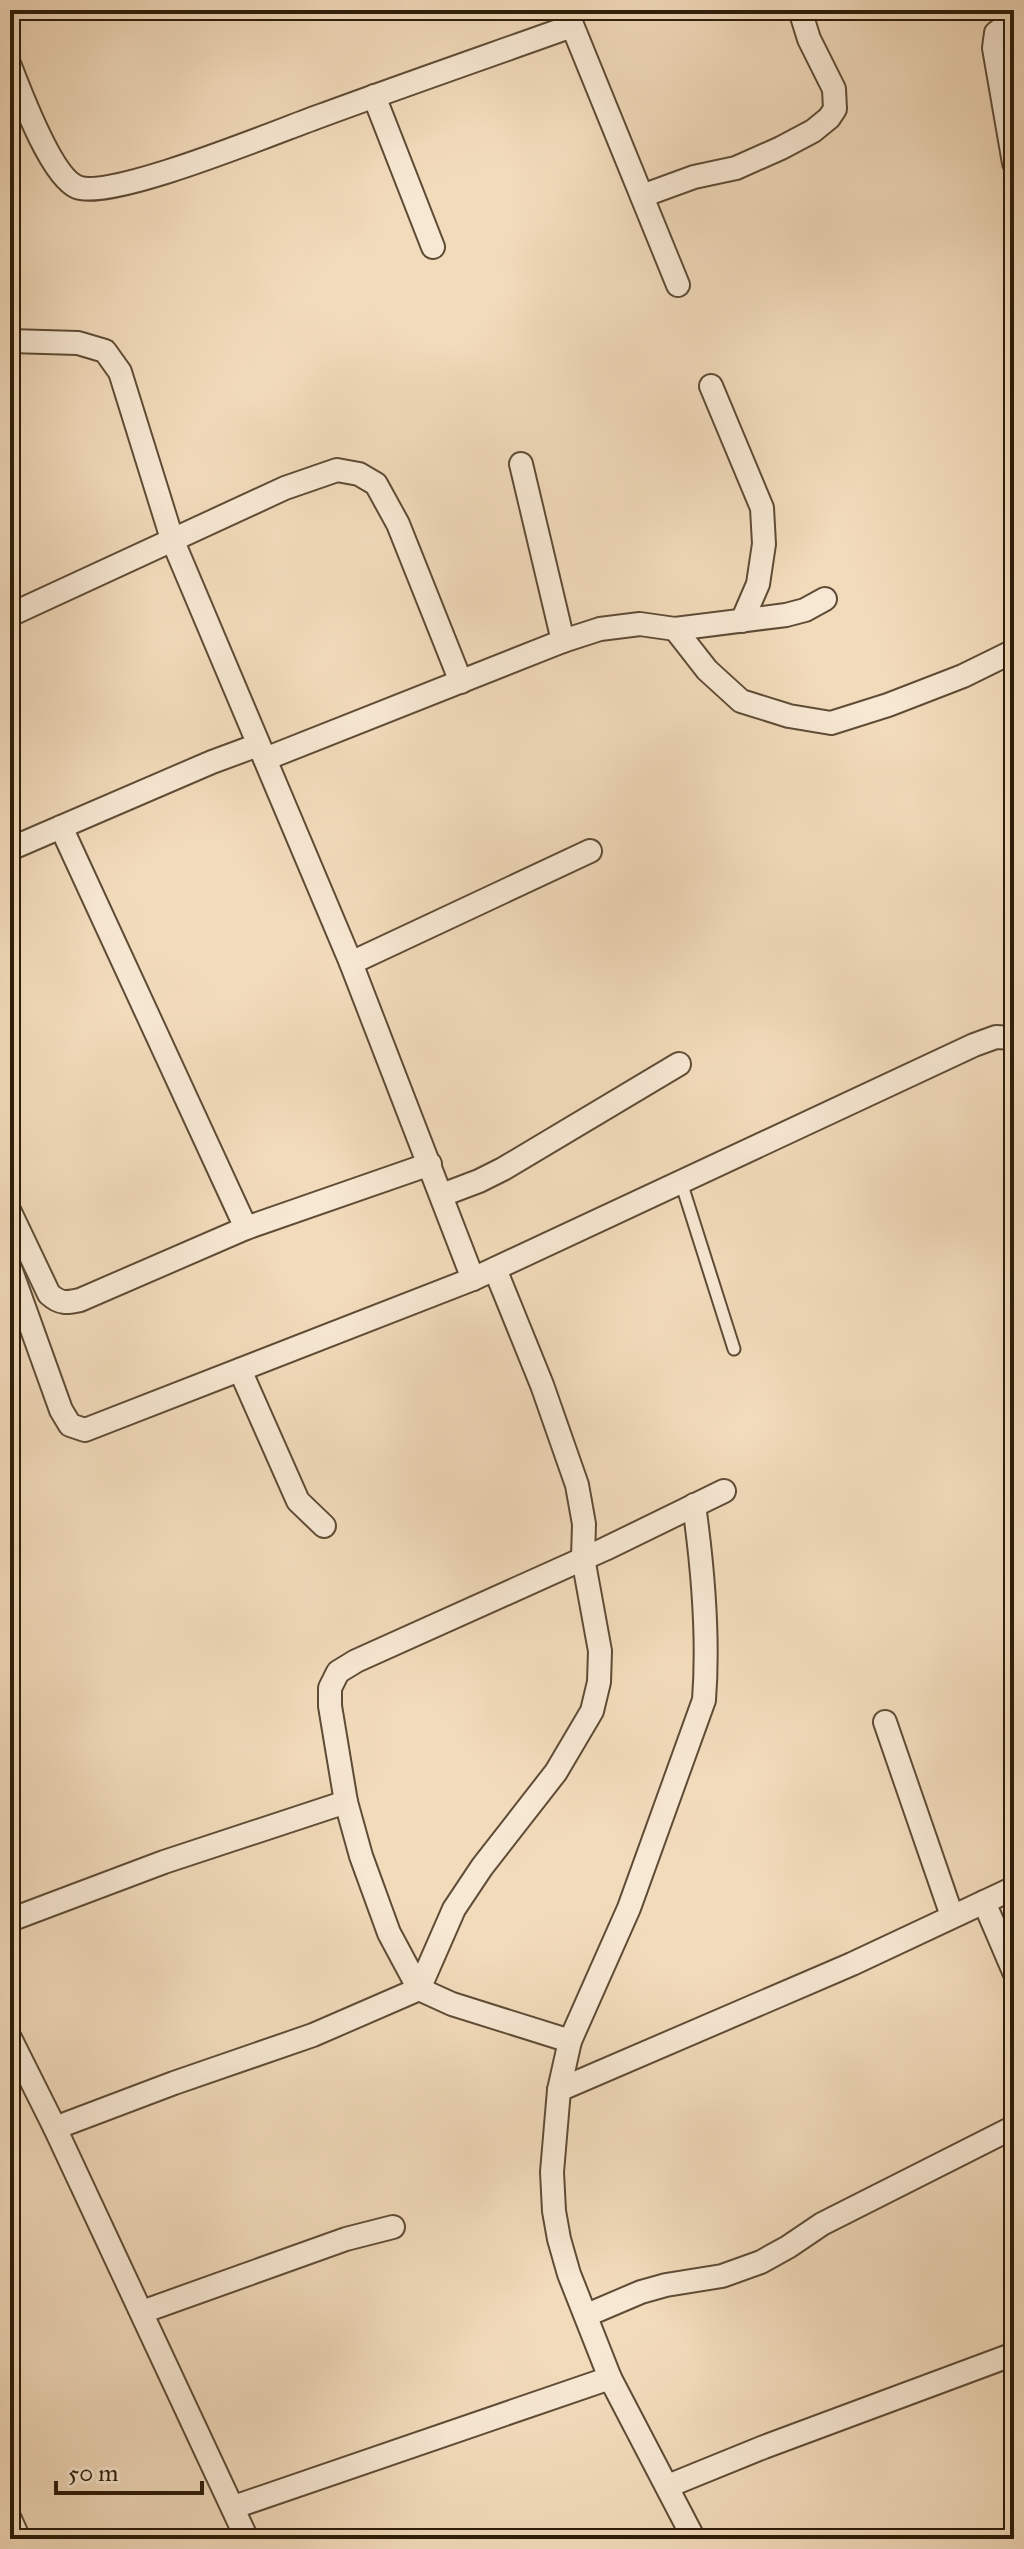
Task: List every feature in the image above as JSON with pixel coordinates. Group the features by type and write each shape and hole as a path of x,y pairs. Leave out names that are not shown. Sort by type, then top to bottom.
{"street":[{"path":"642,196 694,177 736,168 813,131 829,118 835,109 834,89 809,39 800,10"},
{"path":"10,66 59,172 77,187 94,189 157,174 232,150 569,18 678,285"},
{"path":"1014,19 996,33 994,48 1014,163"},
{"path":"374,96 433,247"},
{"path":"10,341 78,343 105,351 120,372 172,539 351,963 473,1279"},
{"path":"711,386 762,508 764,544 758,584 742,621"},
{"path":"521,464 563,641"},
{"path":"11,611 285,488 337,470 359,474 376,484 398,524 461,682"},
{"path":"10,849 261,752 461,682 600,629 640,624 675,629 742,621 805,610 825,599"},
{"path":"675,629 707,670 741,701 789,716 831,723 963,676 1014,651"},
{"path":"61,827 246,1228"},
{"path":"351,963 590,851"},
{"path":"10,1268 48,1377 70,1425 85,1430 473,1279 974,1045 996,1037 1014,1038"},
{"path":"442,1195 503,1169 679,1064"},
{"path":"10,1212 49,1294 66,1303 80,1300 246,1228 430,1164"},
{"path":"55,2128 313,2035 419,1989 454,1909 482,1867 556,1772 592,1711 599,1682 600,1651 583,1558 584,1524 577,1485 547,1399 495,1269"},
{"path":"240,1370 298,1501 324,1526"},
{"path":"570,2041 452,2004 419,1989 389,1933 361,1856 346,1802 330,1706 330,1688 338,1672 356,1661 724,1491"},
{"path":"694,1505 701,1550 707,1668 704,1700 629,1908 570,2041 559,2090 552,2172 554,2211 569,2274 610,2378 694,2539"},
{"path":"885,1722 952,1916"},
{"path":"10,1920 164,1862 346,1802"},
{"path":"559,2090 811,1982 1014,1888"},
{"path":"984,1902 1014,1972"},
{"path":"10,2038 247,2539"},
{"path":"587,2315 641,2292 722,2276 761,2262 822,2224 1014,2127"},
{"path":"142,2312 346,2239 393,2227"},
{"path":"668,2486 1014,2354"},
{"path":"234,2507 610,2378"},
{"path":"10,2519 19,2539"}],"lane":[{"path":"681,1182 734,1349"}]}
